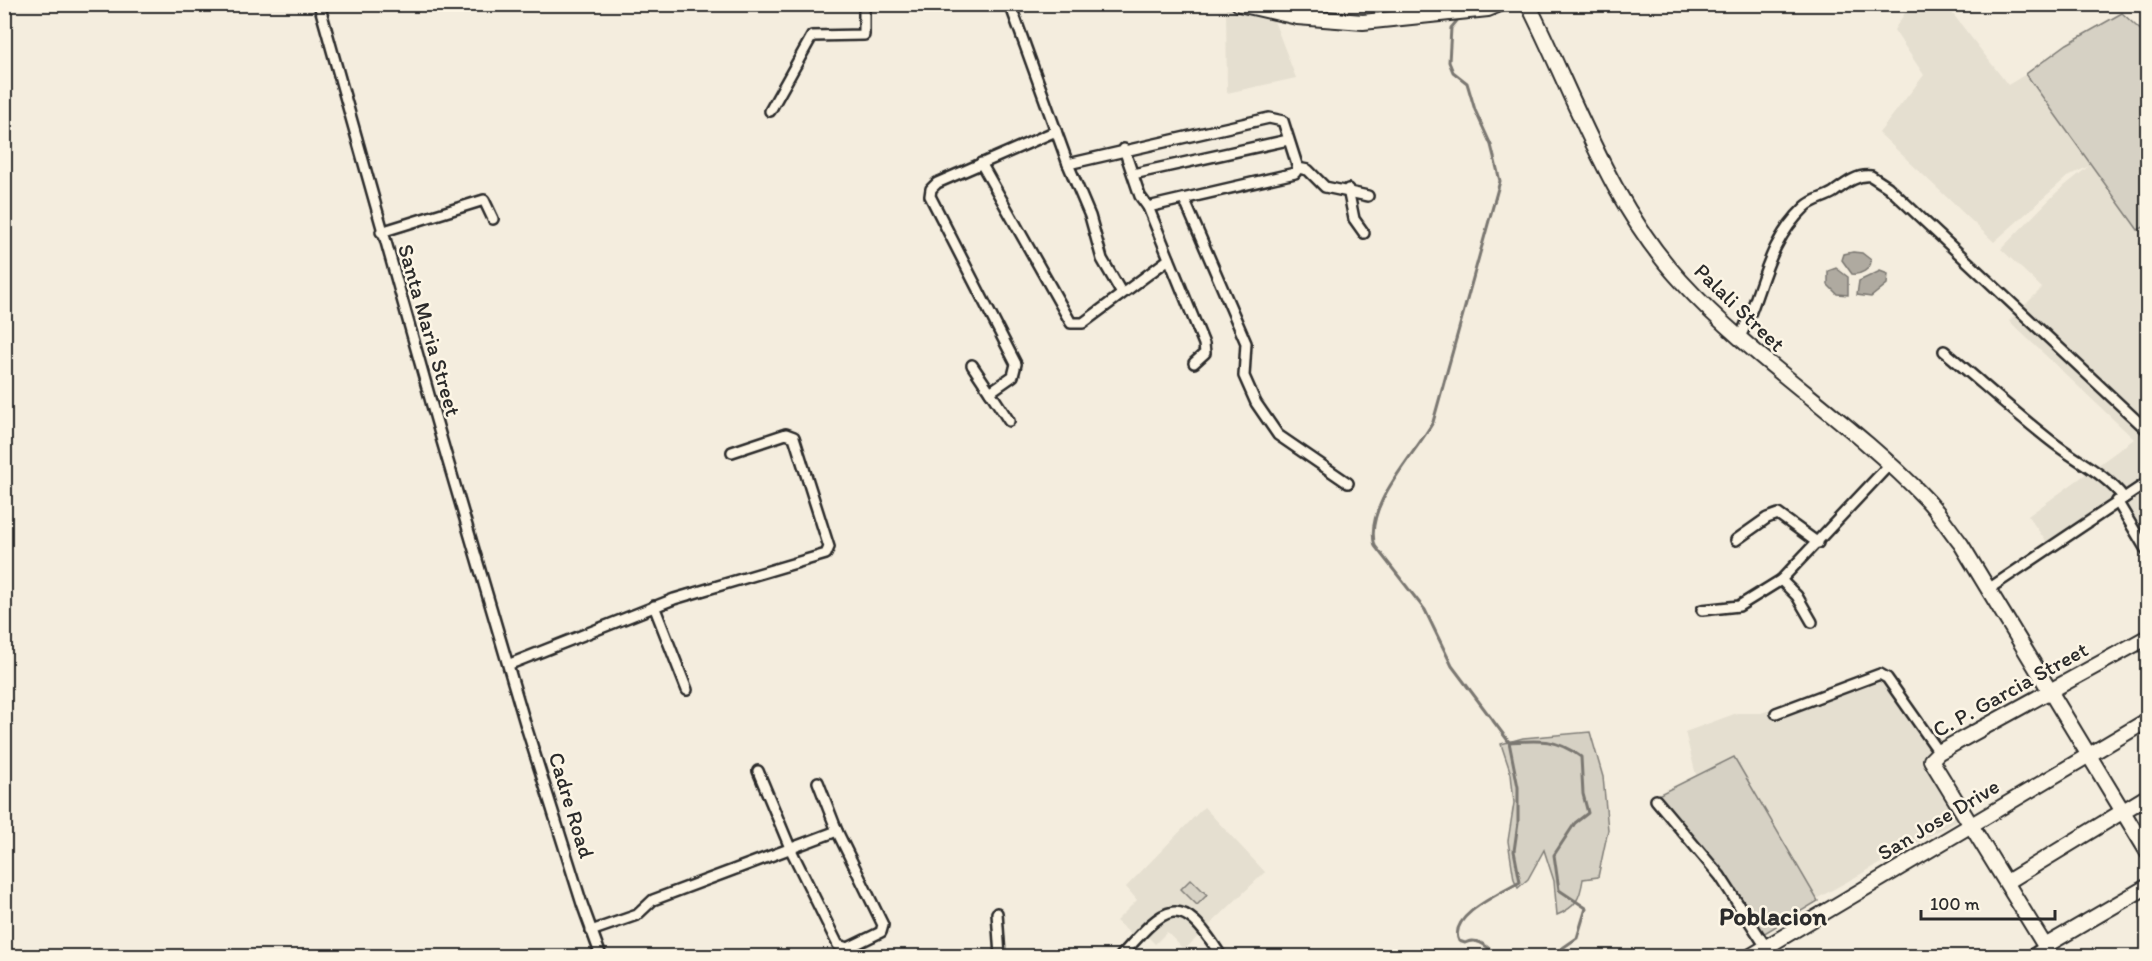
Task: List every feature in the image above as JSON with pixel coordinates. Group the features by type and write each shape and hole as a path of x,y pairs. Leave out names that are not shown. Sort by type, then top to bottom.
{"street":[{"name":"Santa Maria Street","path":"319,4 381,232 510,664"},
{"path":"770,111 812,36 864,35 864,4"},
{"path":"1010,4 1068,164 1090,216 1102,259 1121,292"},
{"path":"1239,4 1297,16 1364,21 1488,9 1500,4"},
{"name":"Palali Street","path":"1528,4 1624,202 1679,279 1739,339 1890,464 1927,499 1961,544 2148,853"},
{"path":"1068,164 1124,149 1277,118 1282,121 1298,168"},
{"path":"990,392 1013,376 1016,364 930,196 931,189 937,183 1056,131"},
{"path":"1133,174 1288,140"},
{"path":"1124,149 1140,196 1148,207 1204,344 1205,353 1194,363"},
{"path":"981,163 1068,321 1075,325 1083,323 1121,292 1169,260"},
{"path":"1298,168 1308,170 1325,187 1348,189 1368,196"},
{"path":"1148,207 1292,174 1298,168"},
{"path":"1739,339 1766,263 1792,223 1812,201 1833,193 1856,178 1871,176 1888,187 2148,431"},
{"path":"1348,189 1354,219 1364,233"},
{"path":"1184,199 1246,343 1244,376 1261,411 1278,435 1348,483"},
{"path":"381,232 484,200 493,219"},
{"path":"1944,351 2031,426 2104,475 2148,553"},
{"path":"972,365 1009,421"},
{"path":"510,664 654,606 821,557 828,550 794,437 786,434 732,452"},
{"path":"1702,610 1739,606 1780,580 1818,543 1890,464"},
{"path":"1987,590 2148,482"},
{"path":"1736,540 1767,518 1778,514 1818,543"},
{"path":"1780,580 1797,596 1812,622"},
{"path":"654,606 687,690"},
{"name":"C. P. Garcia Street","path":"1971,824 1931,763 1932,757 2048,690 2148,637"},
{"name":"Cadre Road","path":"510,664 525,723 601,957"},
{"path":"1776,713 1880,674 1887,678 1939,752"},
{"name":"San Jose Drive","path":"1751,957 2087,754 2148,720"},
{"path":"758,771 791,850 838,945 848,948 881,932 884,927 837,831 818,782"},
{"path":"2007,882 2148,796"},
{"path":"1656,800 1720,876 1766,947"},
{"path":"1971,824 2045,946"},
{"path":"591,931 637,915 653,900 837,831"},
{"path":"2030,957 2148,886"},
{"path":"1121,957 1145,929 1159,917 1172,911 1182,911 1199,924 1221,957"},
{"path":"997,913 1000,957"}],"shaded area":[{"path":"1226,5 1268,5 1296,78 1227,93"},
{"path":"1910,5 1946,5 2008,85 2026,74 2138,230 2147,225 2147,478 2048,544 2028,516 2134,439 2009,321 2042,288 2001,249 2057,192 2089,166 2067,177 1994,242 1879,133 1924,75 1894,30"},
{"path":"2122,13 2147,36 2148,225 2138,230 2026,74 2067,44"},
{"path":"1862,253 1871,260 1869,267 1862,273 1852,274 1842,260 1844,254"},
{"path":"1836,268 1848,277 1848,295 1837,294 1828,285 1828,271"},
{"path":"1880,271 1888,274 1887,284 1871,297 1857,295 1859,281"},
{"path":"2147,485 2147,540 2124,501"},
{"path":"1877,671 1936,749 1922,759 1958,820 1816,899 1734,757 1696,775 1685,732 1737,713 1761,713 1829,691"},
{"path":"1590,732 1603,777 1608,830 1598,877 1583,879 1576,902 1569,909 1557,915 1554,881 1544,850 1528,879 1518,888 1514,879 1508,841 1514,803 1511,774 1501,744 1523,738"},
{"path":"1734,757 1818,901 1763,934 1728,878 1658,795"},
{"path":"1204,807 1265,872 1184,950 1167,932 1155,944 1139,928 1132,935 1116,921 1137,900 1126,887"},
{"path":"1191,879 1207,895 1197,905 1181,889"}],"waterway":[{"path":"1460,17 1451,28 1449,62 1453,72 1467,83 1475,110 1491,145 1500,181 1433,422 1383,498 1376,514 1373,531 1375,546 1425,610 1452,666 1509,742 1555,743 1581,757 1583,794 1588,813 1575,823 1554,855 1559,890 1586,908 1577,938 1551,956"},
{"path":"1498,956 1479,942 1459,941 1457,932 1468,914 1478,906 1520,882 1514,851 1518,823 1518,787 1509,742"}],"district":[{"name":"Poblacion","path":"1773,916"}]}
